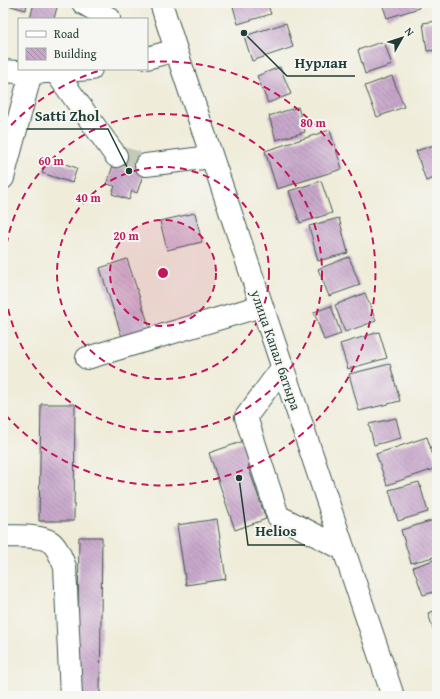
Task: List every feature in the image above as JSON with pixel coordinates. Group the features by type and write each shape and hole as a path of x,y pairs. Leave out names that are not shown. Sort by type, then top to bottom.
{"main road":[{"path":"83,3 109,18"},
{"name":"улица Капал батыра","path":"161,3 211,157 393,696"},
{"path":"148,58 176,50"},
{"path":"3,71 30,73 71,70"},
{"path":"55,71 116,156"},
{"path":"3,178 30,73"},
{"path":"146,165 211,157"},
{"path":"87,358 262,306"},
{"path":"282,368 246,417 278,516 343,549"},
{"path":"3,536 36,537 50,541 59,552 65,567 71,696"}],"building":[{"path":"27,3 26,10 3,4"},
{"path":"34,3 58,3 54,18 30,18"},
{"path":"232,3 267,3 271,14 238,24"},
{"path":"382,3 417,3 419,8 387,18"},
{"path":"437,21 437,50 427,51 423,23"},
{"path":"286,23 293,47 252,61 244,36"},
{"path":"384,41 392,65 365,74 358,50"},
{"path":"280,67 291,94 268,103 257,76"},
{"path":"392,76 404,107 377,117 365,86"},
{"path":"298,107 305,132 276,140 269,116"},
{"path":"330,130 342,169 277,189 265,151"},
{"path":"437,144 437,177 426,181 416,151"},
{"path":"118,150 148,160 137,193 132,191 129,200 112,194 115,186 107,184"},
{"path":"47,158 77,168 72,183 42,173"},
{"path":"321,181 332,213 300,223 289,191"},
{"path":"195,213 202,242 167,250 160,221"},
{"path":"339,218 348,253 318,261 309,226"},
{"path":"349,257 360,285 329,296 318,269"},
{"path":"127,259 150,329 122,337 100,268"},
{"path":"365,293 376,321 345,332 335,305"},
{"path":"331,306 341,334 324,340 314,312"},
{"path":"379,332 387,358 348,369 340,344"},
{"path":"390,364 400,401 359,411 349,374"},
{"path":"41,404 75,404 74,521 39,521"},
{"path":"396,418 401,438 374,445 369,424"},
{"path":"427,437 437,468 387,485 376,454"},
{"path":"244,441 252,464 248,466 266,519 235,530 209,453"},
{"path":"419,482 428,512 398,521 389,490"},
{"path":"217,519 226,579 186,585 177,525"},
{"path":"437,519 437,556 411,563 401,530"},
{"path":"79,537 102,537 100,696 77,696"},
{"path":"437,559 437,591 423,595 413,567"},
{"path":"437,610 437,634 435,635 428,613"}],"tunnel":[{"path":"116,156 146,165"}],"place":[{"name":"Нурлан","path":"244,33"},
{"name":"Satti Zhol","path":"129,171"},
{"name":"Helios","path":"239,478"}]}
